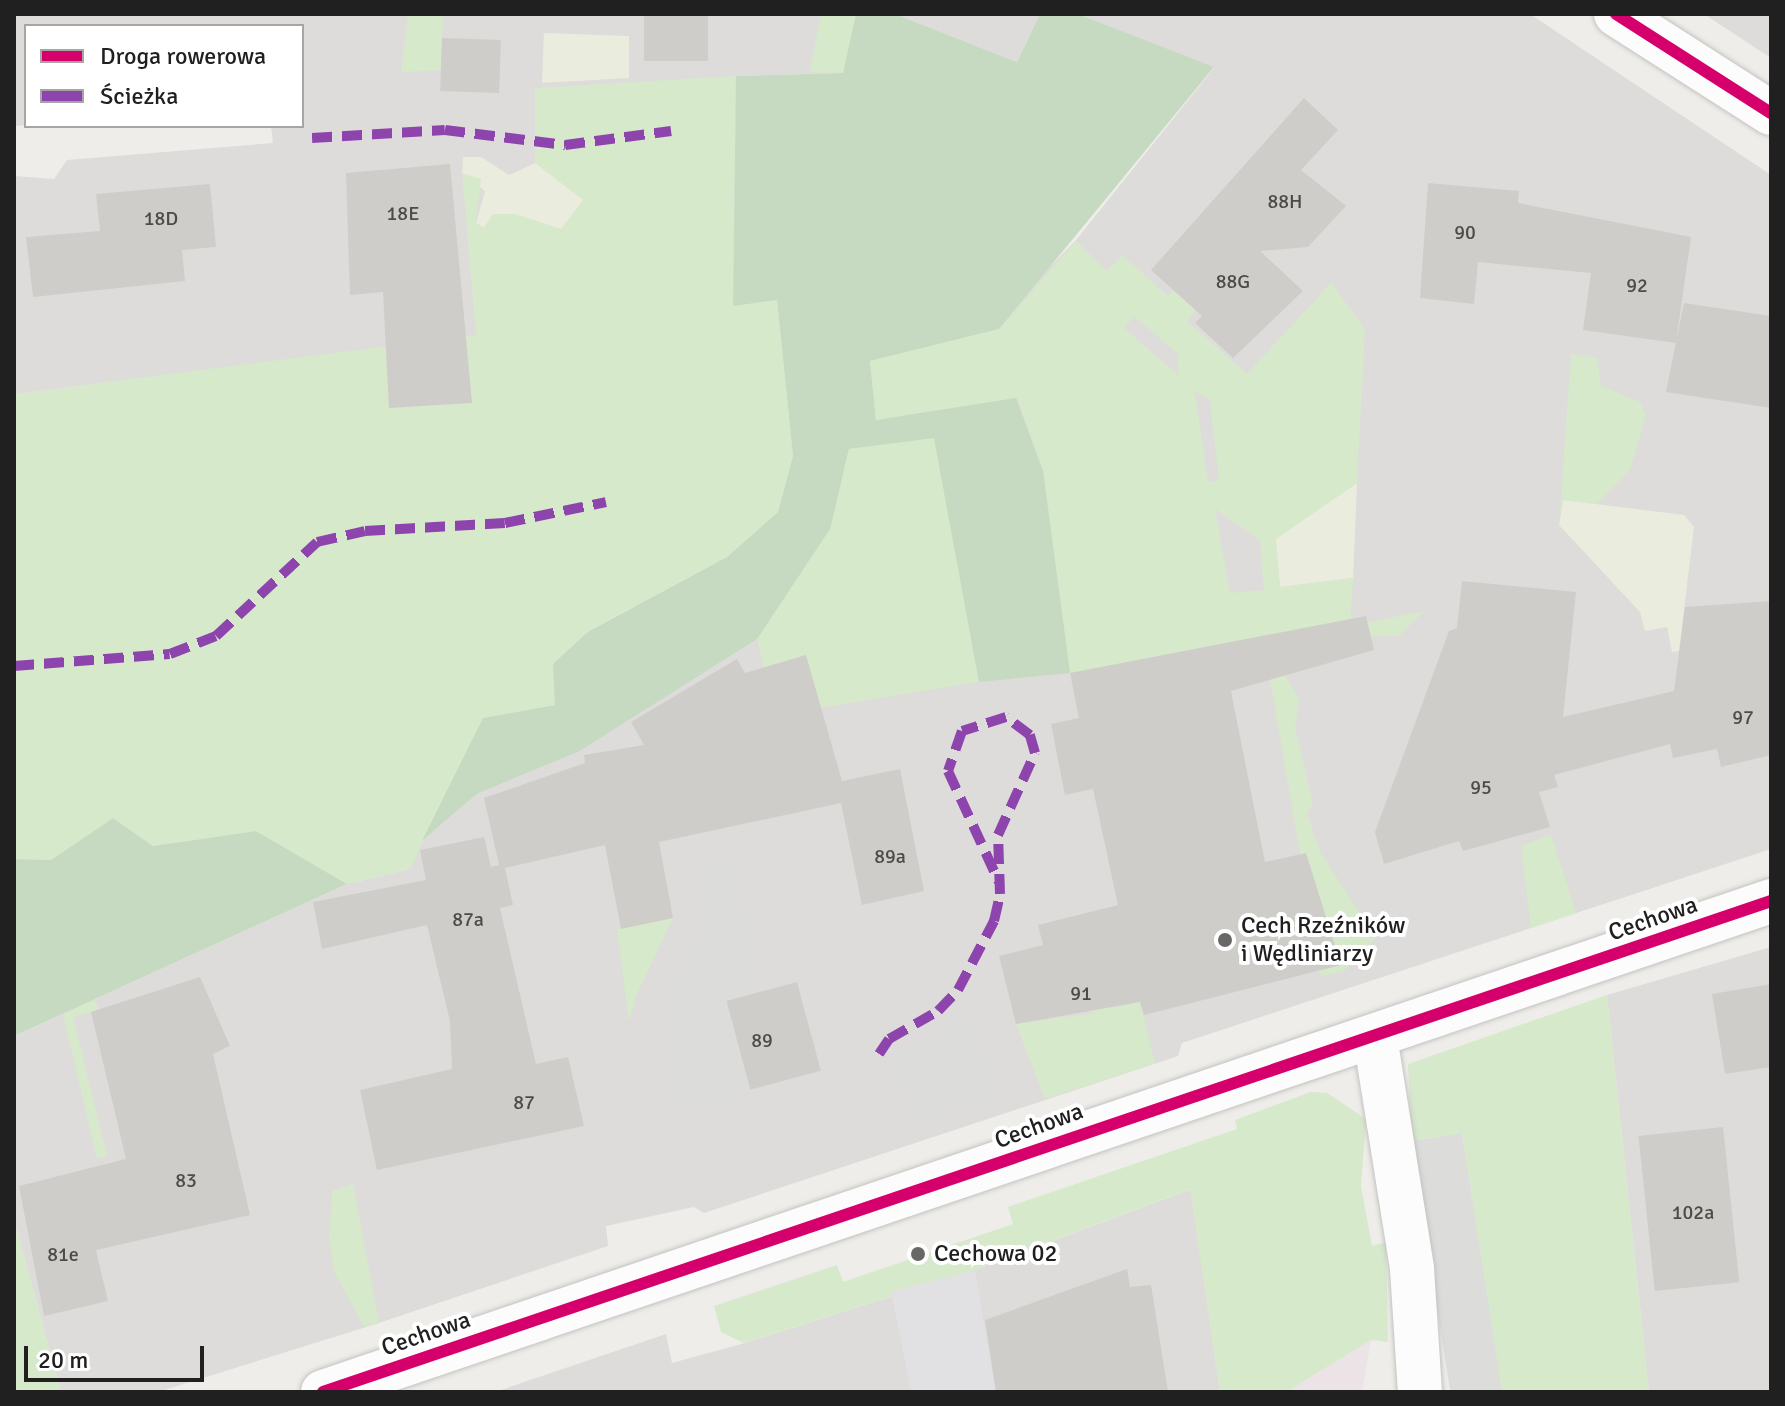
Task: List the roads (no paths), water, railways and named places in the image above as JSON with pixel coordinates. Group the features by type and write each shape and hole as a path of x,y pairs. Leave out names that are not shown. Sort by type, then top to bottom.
{"street":[{"path":"1616,14 1771,113"},
{"name":"Cechowa","path":"323,1392 1771,901"},
{"path":"1375,1037 1412,1269 1420,1392"}],"place":[{"name":"Cech Rzeźników i Wędliniarzy","path":"1225,940"},
{"name":"Cechowa 02","path":"918,1254"}]}
